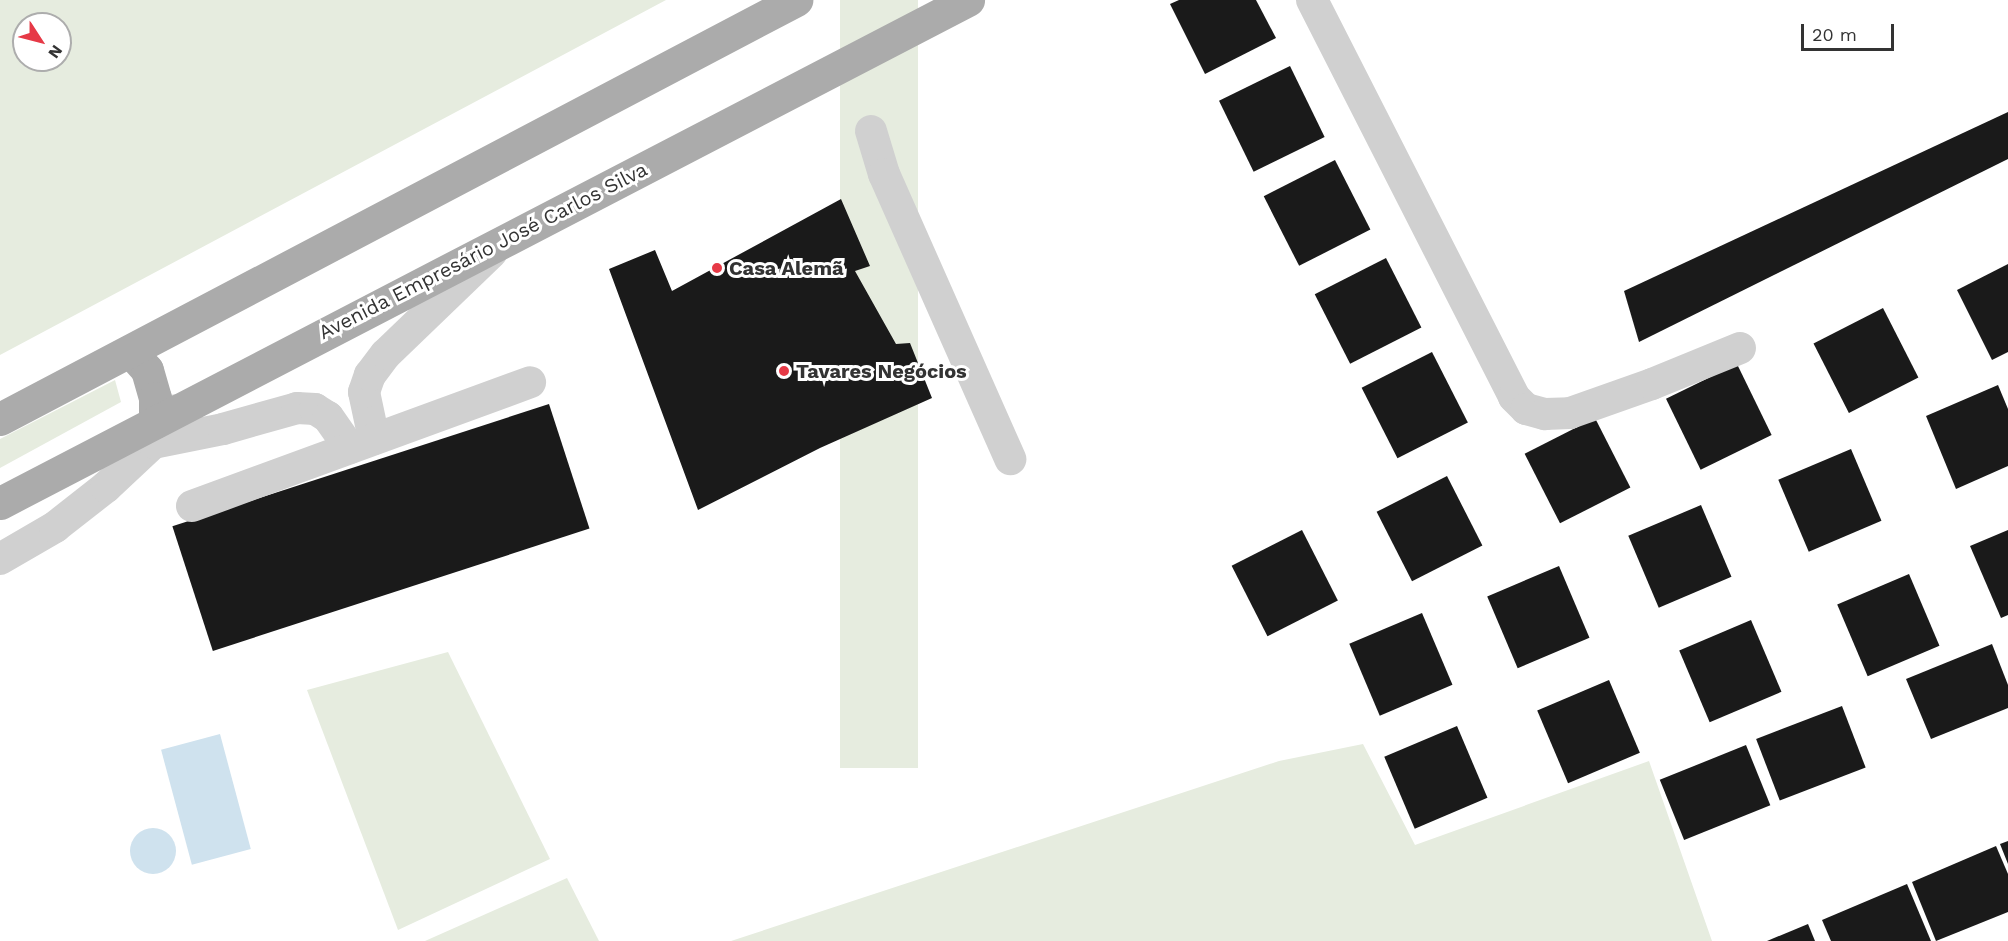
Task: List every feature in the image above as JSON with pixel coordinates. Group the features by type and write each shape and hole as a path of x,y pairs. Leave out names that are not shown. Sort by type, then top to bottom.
{"main road":[{"path":"0,419 796,0"},
{"name":"Avenida Empresário José Carlos Silva","path":"0,503 161,425 505,240 968,0"},
{"path":"130,351 147,370 161,425"}],"street":[{"path":"1312,0 1514,397 1526,409 1545,414 1570,413 1740,348"},
{"path":"871,131 884,174 1010,459"},
{"path":"362,444 364,392 369,375 386,354 505,240"},
{"path":"192,506 530,382"},
{"path":"0,559 55,527 106,487 161,425 222,429 297,408 315,409 362,444"}],"shaded area":[{"path":"0,0 666,0 0,355"},
{"path":"840,0 918,0 918,768 840,768"},
{"path":"115,380 121,402 0,468 0,439"},
{"path":"448,652 550,859 398,930 307,690"},
{"path":"1363,744 1415,845 1649,761 1712,941 731,941 1279,761"},
{"path":"567,878 599,941 425,941"}],"water":[{"path":"220,734 251,849 192,865 161,750"},
{"path":"153,828 169,835 176,851 169,867 153,874 137,867 130,851 137,835"}],"building":[{"path":"1179,0 1256,0 1276,38 1205,74 1170,4"},
{"path":"1290,66 1325,137 1254,172 1219,101"},
{"path":"2008,112 2008,159 1639,342 1624,291"},
{"path":"1335,160 1370,229 1299,266 1264,196"},
{"name":"Tavares Negócios","path":"841,199 870,266 855,271 896,344 910,343 932,398 820,448 698,510 609,269 655,250 672,291"},
{"path":"1386,258 1421,327 1350,364 1315,294"},
{"path":"2008,264 2008,352 1992,360 1957,290"},
{"path":"1883,308 1918,377 1849,413 1814,343"},
{"path":"1432,352 1468,422 1397,458 1362,388"},
{"path":"1737,364 1772,435 1701,470 1666,399"},
{"path":"1998,385 2008,409 2008,466 1956,489 1926,416"},
{"path":"549,404 589,529 213,651 172,526"},
{"path":"1595,418 1630,487 1560,523 1525,454"},
{"path":"1851,449 1881,521 1809,552 1778,480"},
{"path":"1447,476 1482,545 1412,581 1377,512"},
{"path":"1701,505 1731,577 1659,608 1628,536"},
{"path":"1302,530 1338,600 1267,636 1232,566"},
{"path":"2008,530 2008,615 2001,618 1970,546"},
{"path":"1559,566 1589,638 1518,668 1487,596"},
{"path":"1909,574 1939,646 1868,676 1837,604"},
{"path":"1422,613 1452,685 1380,716 1349,644"},
{"path":"1751,620 1781,692 1710,722 1679,650"},
{"path":"1992,644 2008,685 2008,708 1931,739 1906,679"},
{"path":"1609,680 1640,753 1568,783 1537,710"},
{"path":"1842,706 1866,768 1780,801 1756,739"},
{"path":"1457,726 1487,798 1415,829 1384,757"},
{"path":"1746,745 1770,805 1684,840 1660,780"},
{"path":"2008,841 2008,864 2000,844"},
{"path":"1996,846 2008,874 2008,912 1936,941 1912,882"},
{"path":"1907,884 1931,941 1831,941 1822,920"},
{"path":"1808,924 1815,941 1767,941"}],"place":[{"name":"Casa Alemã","path":"717,268"},
{"name":"Tavares Negócios","path":"784,371"}]}
